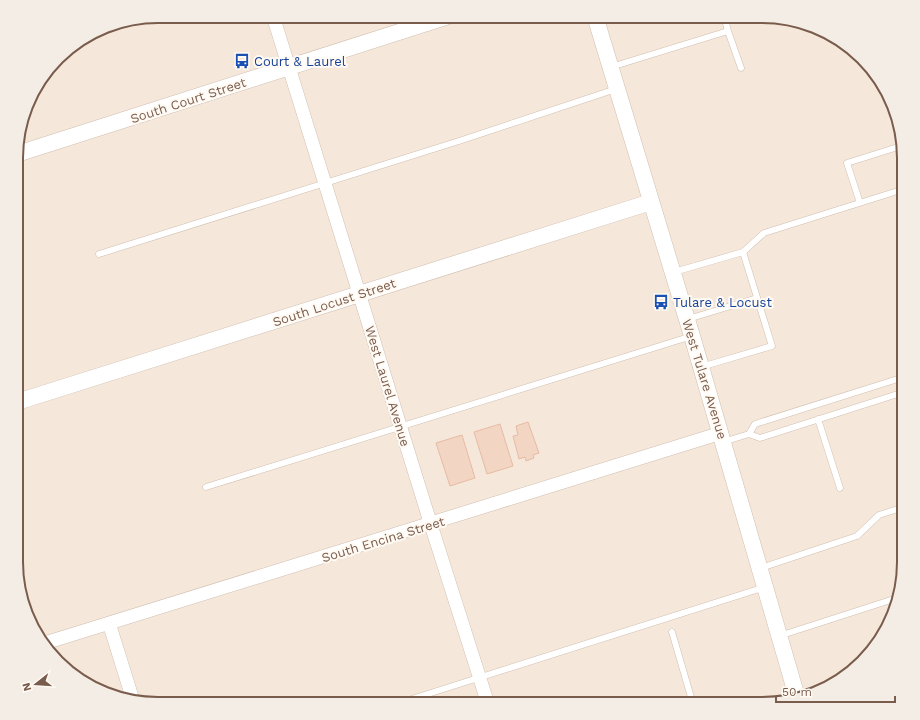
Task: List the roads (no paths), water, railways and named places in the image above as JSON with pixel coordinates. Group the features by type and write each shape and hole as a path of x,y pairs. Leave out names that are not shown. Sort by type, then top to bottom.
{"street":[{"name":"West Laurel Avenue","path":"275,23 486,697"},
{"name":"South Court Street","path":"23,152 428,23"},
{"name":"West Tulare Avenue","path":"597,23 692,336 796,692"},
{"name":"South Locust Street","path":"23,400 651,202"},
{"name":"South Encina Street","path":"49,642 722,438"},
{"path":"109,623 131,694"}],"lane":[{"path":"726,23 741,68"},
{"path":"610,68 728,31"},
{"path":"99,254 616,89"},
{"path":"860,203 847,164 896,148"},
{"path":"672,272 743,252 764,233 897,191"},
{"path":"701,367 772,346 743,252"},
{"path":"687,320 757,298"},
{"path":"206,487 401,428 692,336"},
{"path":"749,434 755,424 897,379"},
{"path":"722,438 749,434 760,438 897,394"},
{"path":"818,419 840,488"},
{"path":"760,569 857,536 879,515 897,509"},
{"path":"418,697 765,587"},
{"path":"780,636 891,600"},
{"path":"672,632 692,697"}],"place":[{"name":"Court & Laurel","path":"242,61"},
{"name":"Tulare & Locust","path":"661,302"}]}
